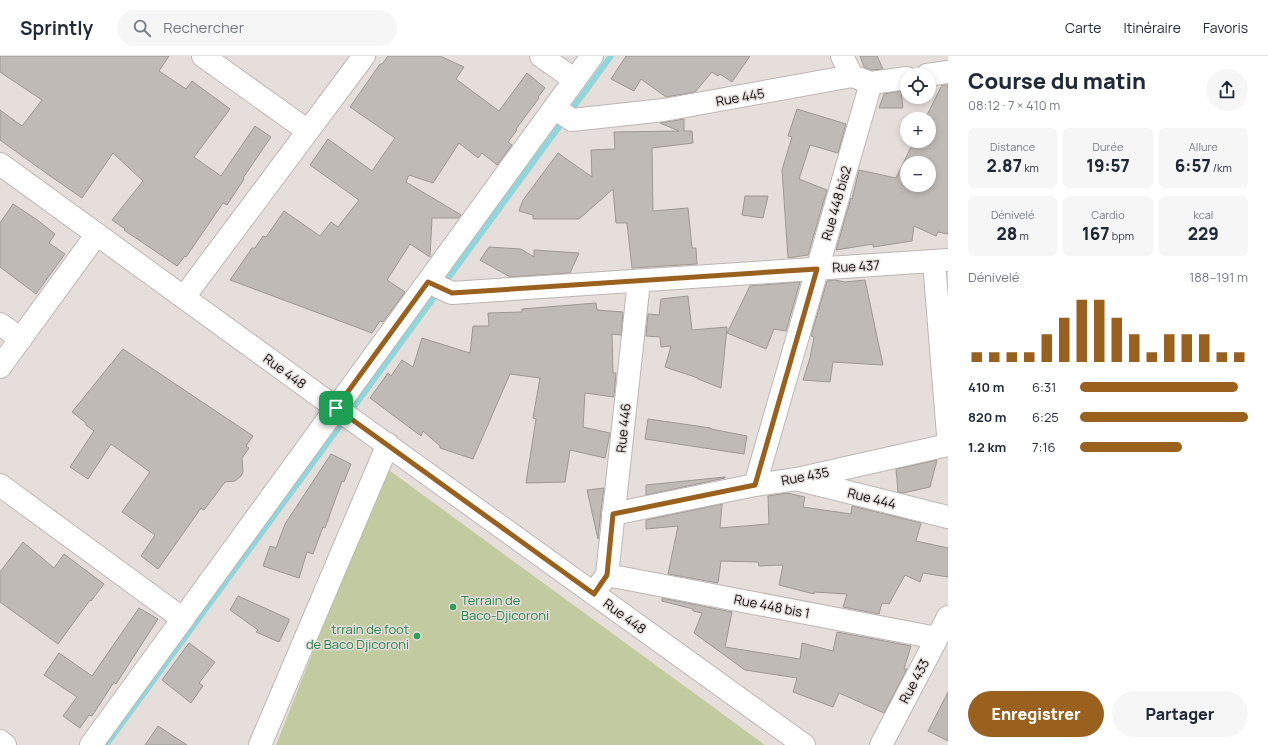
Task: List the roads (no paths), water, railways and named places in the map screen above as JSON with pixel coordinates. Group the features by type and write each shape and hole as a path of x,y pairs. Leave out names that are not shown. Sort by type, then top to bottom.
{"street":[{"path":"203,56 308,131"},
{"path":"184,297 364,56"},
{"path":"541,56 575,80"},
{"path":"91,745 336,408 439,287 563,114 575,80 592,56"},
{"path":"842,56 861,80"},
{"path":"936,74 948,72"},
{"name":"Rue 445","path":"563,114 664,110 861,80 900,78"},
{"name":"Rue 448 bis2","path":"755,485 817,269 861,80"},
{"name":"Rue 448","path":"0,164 804,745"},
{"path":"0,367 97,234"},
{"path":"941,261 948,435"},
{"name":"Rue 437","path":"439,287 639,281 941,261"},
{"name":"Rue 446","path":"607,575 639,281"},
{"path":"0,324 21,339"},
{"path":"260,745 388,444"},
{"name":"Rue 435","path":"613,514 755,485 797,479 948,444"},
{"name":"Rue 444","path":"797,479 948,517"},
{"path":"0,485 183,618"},
{"path":"594,594 607,575"},
{"name":"Rue 448 bis 1","path":"607,575 937,638"},
{"name":"Rue 433","path":"881,745 948,616"},
{"path":"0,741 5,745"}],"waterway":[{"path":"106,745 611,56"}],"place":[{"name":"Terrain de Baco-Djicoroni","path":"453,607"},
{"name":"trrain de foot de Baco Djicoroni","path":"417,636"}]}
